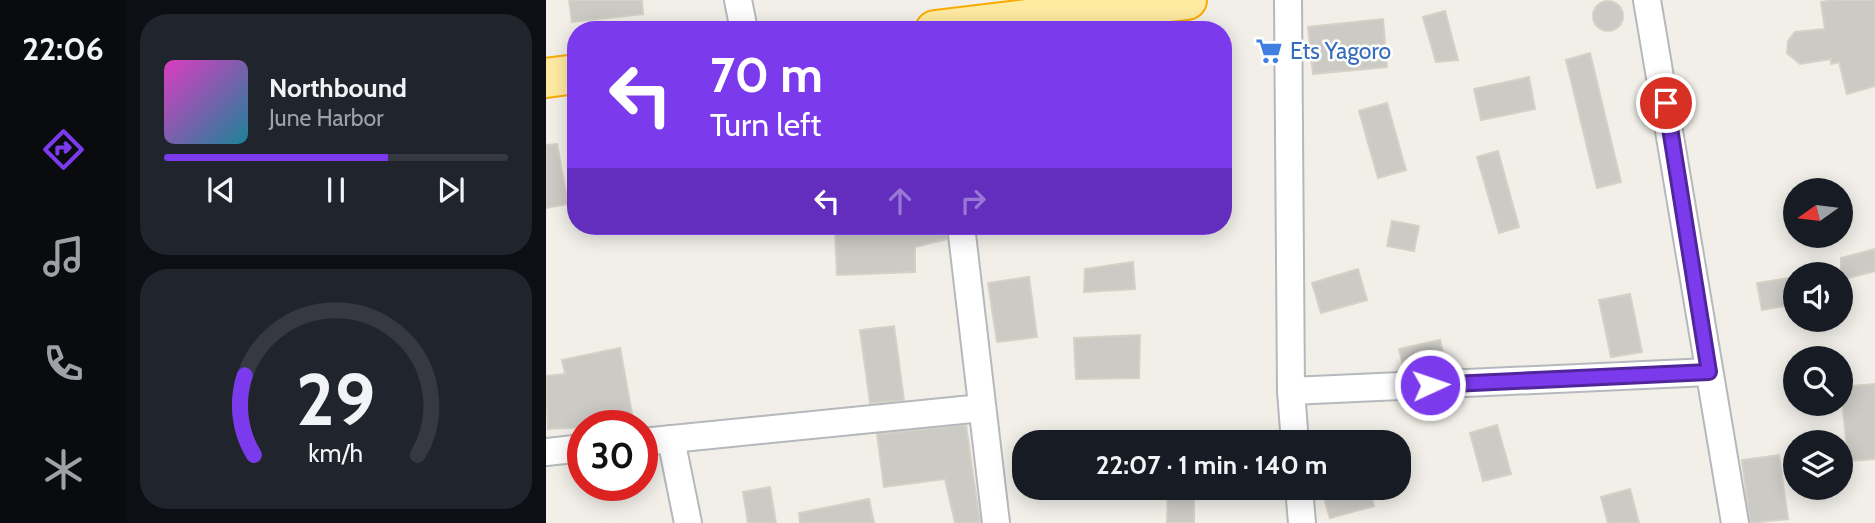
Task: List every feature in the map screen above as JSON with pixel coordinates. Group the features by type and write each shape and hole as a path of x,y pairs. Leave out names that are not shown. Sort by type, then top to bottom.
{"highway":[{"path":"958,21 980,12 1187,0"},
{"path":"546,78 567,75"}],"street":[{"path":"738,0 742,21"},
{"path":"1288,0 1291,391 1295,430"},
{"path":"1647,0 1735,523"},
{"path":"962,235 996,523"},
{"path":"1291,391 1709,372"},
{"path":"658,440 982,408"},
{"path":"671,439 688,523"},
{"path":"546,452 567,450"},
{"path":"1300,500 1302,523"}],"building":[{"path":"569,0 642,0 643,14 572,21"},
{"path":"1875,0 1875,86 1847,94 1839,62 1831,64 1831,59 1800,64 1787,53 1788,41 1795,32 1825,29 1821,2"},
{"path":"1608,1 1614,2 1622,10 1622,22 1614,30 1608,31 1602,30 1594,22 1593,16 1594,10 1602,2"},
{"path":"1445,11 1458,60 1436,62 1423,17"},
{"path":"1383,19 1387,67 1313,74 1308,27"},
{"path":"1590,53 1621,182 1597,188 1566,60"},
{"path":"1529,77 1535,109 1481,120 1474,89"},
{"path":"1387,103 1406,170 1378,178 1359,111"},
{"path":"557,144 567,204 546,208 546,145"},
{"path":"1498,151 1519,227 1499,233 1477,157"},
{"path":"1392,221 1419,226 1414,251 1387,246"},
{"path":"835,235 947,235 947,239 915,247 915,272 837,275"},
{"path":"1875,249 1875,271 1853,277 1853,262 1841,262 1841,258"},
{"path":"1133,262 1135,289 1084,292 1085,269"},
{"path":"1358,269 1367,300 1321,313 1312,283"},
{"path":"1029,277 1037,337 997,342 988,283"},
{"path":"1783,279 1783,306 1762,310 1757,283"},
{"path":"1630,294 1642,352 1611,357 1599,300"},
{"path":"894,326 904,400 870,403 860,330"},
{"path":"1140,335 1139,378 1076,379 1074,338"},
{"path":"1440,340 1446,366 1404,370 1399,349"},
{"path":"620,348 631,410 567,410 567,428 548,429 546,376 565,374 562,360"},
{"path":"1875,384 1875,459 1853,461 1853,430 1845,430 1844,416 1853,416 1853,386"},
{"path":"966,425 980,523 955,523 945,479 884,487 877,434"},
{"path":"1497,425 1511,474 1483,481 1470,433"},
{"path":"1779,455 1783,500 1785,500 1788,519 1750,523 1742,460"},
{"path":"770,487 776,523 748,523 743,492"},
{"path":"1630,489 1639,523 1608,523 1601,497"},
{"path":"869,499 874,523 800,523 799,513"},
{"path":"1168,500 1194,500 1194,523 1167,523"},
{"path":"1325,500 1372,500 1374,506 1330,518"}],"place":[{"name":"Ets Yagoro","path":"1269,51"}],"route":[{"path":"1430,385 1709,372 1666,103"}]}
